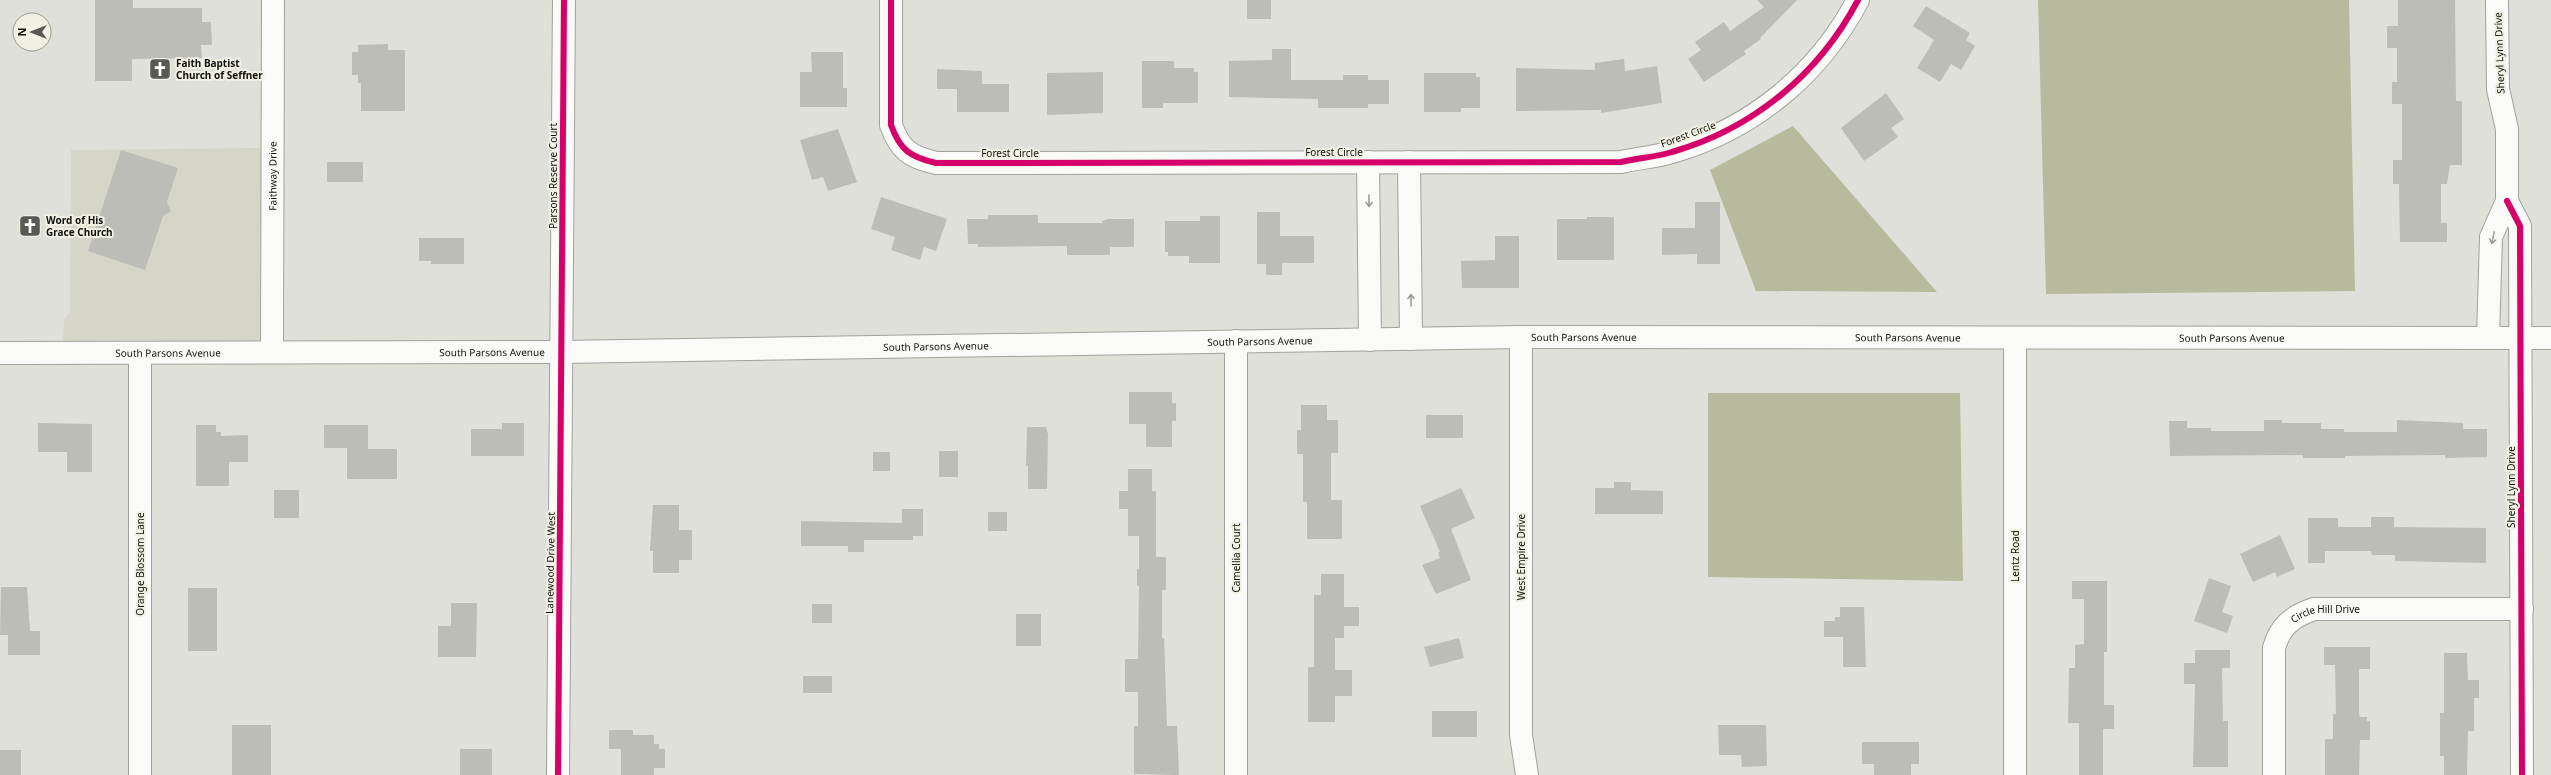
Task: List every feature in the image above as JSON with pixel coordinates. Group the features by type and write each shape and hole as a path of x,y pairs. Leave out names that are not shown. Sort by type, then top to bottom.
{"street":[{"name":"Faithway Drive","path":"272,351 273,0"},
{"name":"Parsons Reserve Court","path":"562,352 564,0"},
{"name":"Forest Circle","path":"891,0 891,125 897,141 908,152 920,159 936,163 1621,162 1672,152 1716,136 1754,115 1790,88 1821,56 1849,17 1858,0"},
{"name":"Sheryl Lynn Drive","path":"2488,338 2491,237 2506,202 2507,130 2498,89 2497,0"},
{"name":"Forest Circle","path":"1368,162 1370,340"},
{"path":"1409,162 1411,339"},
{"name":"Sheryl Lynn Drive","path":"2506,202 2520,226 2522,775"},
{"name":"South Parsons Avenue","path":"0,353 272,351 562,352 1521,338 2551,338"},
{"name":"West Empire Drive","path":"1521,338 1521,735 1527,775"},
{"name":"Lentz Road","path":"2015,338 2015,775"},
{"name":"Camellia Court","path":"1236,341 1236,775"},
{"name":"Lanewood Drive West","path":"558,775 562,352"},
{"name":"Orange Blossom Lane","path":"140,353 140,775"},
{"name":"Circle Hill Drive","path":"2274,775 2274,648 2278,634 2298,614 2314,609 2522,609"}],"shaded area":[{"path":"2038,0 2349,0 2355,291 2046,294"},
{"path":"1793,126 1937,292 1756,291 1710,170"},
{"path":"261,148 260,341 63,342 64,320 70,312 71,150"},
{"path":"1708,393 1960,393 1963,581 1708,577"}],"building":[{"name":"Faith Baptist Church of Seffner","path":"95,0 133,0 133,8 202,8 202,22 211,22 212,45 201,45 202,58 132,59 132,81 95,81"},
{"path":"1247,0 1271,0 1271,19 1247,19"},
{"path":"1757,0 1797,0 1760,38 1761,39 1744,51 1746,54 1704,82 1688,59 1701,50 1695,42 1724,22 1730,31 1764,7"},
{"path":"2398,0 2455,0 2456,101 2462,101 2462,165 2450,165 2447,184 2441,184 2441,223 2447,223 2447,242 2400,242 2399,184 2393,184 2393,160 2402,160 2402,104 2392,104 2392,82 2397,82 2397,48 2387,48 2387,26 2398,26"},
{"path":"1926,6 1970,33 1966,40 1975,46 1961,70 1951,64 1940,82 1917,68 1934,40 1913,26"},
{"path":"388,44 388,50 405,50 405,111 361,111 361,83 358,83 358,75 352,75 352,52 358,52 358,45"},
{"path":"1272,49 1291,49 1291,80 1343,80 1343,75 1368,75 1368,80 1389,80 1389,104 1368,104 1368,108 1318,108 1318,99 1229,97 1229,61 1272,60"},
{"path":"811,52 843,52 843,88 847,88 847,107 800,107 800,72 812,72"},
{"path":"1624,59 1625,71 1657,66 1662,103 1601,113 1601,110 1516,111 1516,68 1595,70 1595,63"},
{"path":"1142,61 1174,61 1174,68 1194,68 1194,72 1198,72 1198,103 1163,103 1163,108 1142,108"},
{"path":"937,69 982,71 982,84 1009,84 1009,112 957,112 957,89 937,89"},
{"path":"1103,72 1103,113 1047,115 1047,73"},
{"path":"1424,73 1476,73 1476,77 1480,77 1480,108 1461,108 1461,112 1424,112"},
{"path":"1886,93 1904,119 1891,128 1898,137 1864,161 1841,128"},
{"path":"838,129 857,182 828,191 823,177 812,180 800,140"},
{"path":"121,150 178,168 167,202 171,211 163,216 145,270 88,251"},
{"path":"327,162 363,162 363,182 327,182"},
{"path":"881,197 947,219 936,251 924,247 920,260 891,250 895,237 871,229"},
{"path":"1695,202 1720,202 1720,264 1697,264 1697,254 1662,255 1662,228 1695,228"},
{"path":"1257,212 1280,212 1280,236 1314,236 1314,263 1282,263 1282,275 1266,275 1266,264 1257,264"},
{"path":"988,215 1038,215 1038,223 1102,223 1102,221 1108,219 1134,219 1134,247 1110,247 1110,255 1067,255 1067,246 978,247 978,244 968,244 967,219 988,219"},
{"path":"1200,216 1220,216 1220,263 1189,263 1189,256 1168,256 1168,252 1165,252 1165,221 1200,221"},
{"path":"1587,217 1614,217 1614,260 1557,260 1557,219 1587,219"},
{"path":"1495,236 1519,236 1519,288 1462,288 1461,261 1495,260"},
{"path":"419,238 464,238 464,264 431,264 431,261 419,261"},
{"path":"1129,392 1172,392 1172,403 1176,403 1176,421 1172,421 1172,447 1146,447 1146,424 1129,424"},
{"path":"1301,405 1327,405 1327,420 1338,420 1338,453 1331,453 1331,500 1342,500 1342,539 1307,539 1307,502 1303,502 1303,454 1297,454 1297,430 1301,430"},
{"path":"1426,415 1463,415 1463,438 1426,438"},
{"path":"2264,420 2282,420 2282,423 2321,423 2321,429 2344,429 2344,432 2397,432 2397,420 2463,423 2463,429 2487,429 2487,457 2445,458 2445,455 2345,456 2345,458 2303,458 2303,455 2170,456 2169,421 2187,421 2187,428 2211,428 2211,431 2264,431"},
{"path":"38,423 92,424 92,472 67,472 67,452 38,452"},
{"path":"502,423 524,423 524,456 471,456 471,429 502,429"},
{"path":"196,425 216,425 216,432 221,432 221,436 248,435 248,462 229,462 229,486 196,486"},
{"path":"324,425 368,425 368,449 397,449 397,479 347,479 347,448 324,448"},
{"path":"1027,427 1046,427 1048,434 1047,489 1028,489 1028,466 1026,466"},
{"path":"939,451 958,451 958,477 939,477"},
{"path":"873,452 890,452 890,471 873,471"},
{"path":"1128,469 1152,469 1152,491 1156,491 1156,557 1166,557 1166,590 1162,590 1162,638 1164,638 1167,726 1177,726 1179,775 1134,774 1134,726 1138,726 1138,692 1125,692 1125,659 1138,659 1139,586 1137,586 1137,569 1139,569 1139,536 1128,536 1128,509 1119,509 1119,491 1128,491"},
{"path":"1614,482 1631,482 1631,490 1663,491 1663,514 1595,514 1595,488 1614,488"},
{"path":"1461,488 1475,518 1451,529 1471,580 1436,594 1422,565 1440,558 1438,552 1440,552 1420,506"},
{"path":"274,490 299,490 299,518 274,518"},
{"path":"653,505 679,505 679,530 692,530 692,560 679,560 679,573 653,573 653,551 650,551"},
{"path":"902,509 923,509 923,536 913,536 913,540 864,540 864,552 848,552 848,546 801,546 801,521 902,523"},
{"path":"988,512 1007,512 1007,531 988,531"},
{"path":"2371,517 2394,517 2394,527 2486,528 2486,563 2395,561 2395,555 2372,555 2371,551 2325,551 2325,563 2308,563 2308,518 2338,518 2338,527 2371,527"},
{"path":"2280,535 2295,569 2277,577 2275,572 2253,582 2240,554"},
{"path":"1321,574 1344,574 1344,607 1359,607 1359,626 1344,626 1344,638 1335,638 1335,670 1352,670 1352,696 1335,696 1335,722 1308,722 1308,667 1314,667 1314,595 1321,595"},
{"path":"2209,578 2231,586 2222,612 2233,616 2227,633 2194,621"},
{"path":"2072,581 2107,581 2107,652 2104,652 2104,705 2114,705 2114,729 2103,729 2103,775 2079,775 2079,723 2068,723 2069,668 2075,668 2075,645 2084,644 2084,599 2072,599"},
{"path":"1,587 27,587 30,631 40,631 40,655 8,655 8,635 0,635"},
{"path":"188,588 217,588 217,651 188,651"},
{"path":"451,603 477,603 476,657 438,657 438,626 451,626"},
{"path":"812,604 832,604 832,623 812,623"},
{"path":"1840,607 1864,607 1866,667 1843,667 1843,637 1824,637 1824,621 1835,621 1835,617 1840,617"},
{"path":"1016,614 1041,614 1041,646 1016,646"},
{"path":"1459,638 1464,658 1430,667 1424,647"},
{"path":"2324,647 2370,647 2370,669 2359,669 2359,714 2360,717 2367,717 2367,721 2370,721 2370,740 2360,740 2359,775 2325,775 2325,739 2333,739 2333,714 2336,714 2335,665 2324,665"},
{"path":"2195,650 2230,650 2230,668 2222,668 2223,721 2228,721 2228,767 2193,767 2195,684 2184,684 2184,663 2195,663"},
{"path":"2444,653 2467,653 2468,680 2479,680 2479,698 2474,698 2474,731 2468,731 2467,775 2444,775 2444,756 2440,756 2440,713 2444,713"},
{"path":"803,676 832,676 832,693 803,693"},
{"path":"1432,711 1477,711 1477,737 1432,737"},
{"path":"232,725 271,725 271,775 232,775"},
{"path":"1718,725 1766,725 1767,766 1742,767 1741,755 1719,755"},
{"path":"609,730 633,730 633,735 654,735 654,744 659,744 659,749 665,749 665,768 654,768 654,775 621,775 621,749 609,749"},
{"path":"1862,742 1919,742 1919,764 1911,764 1911,775 1874,775 1874,764 1862,764"},
{"path":"460,749 492,749 492,775 460,775"},
{"path":"0,750 21,750 21,775 0,775"}],"cycle path":[{"path":"558,775 564,0"},
{"path":"891,0 891,125 898,141 907,151 919,158 936,163 1621,162 1672,152 1702,142 1730,129 1756,113 1781,95 1803,75 1824,52 1842,27 1858,0"},
{"path":"2507,201 2520,226 2522,775"}],"place":[{"name":"Faith Baptist Church of Seffner","path":"160,69"},
{"name":"Word of His Grace Church","path":"30,226"}]}
